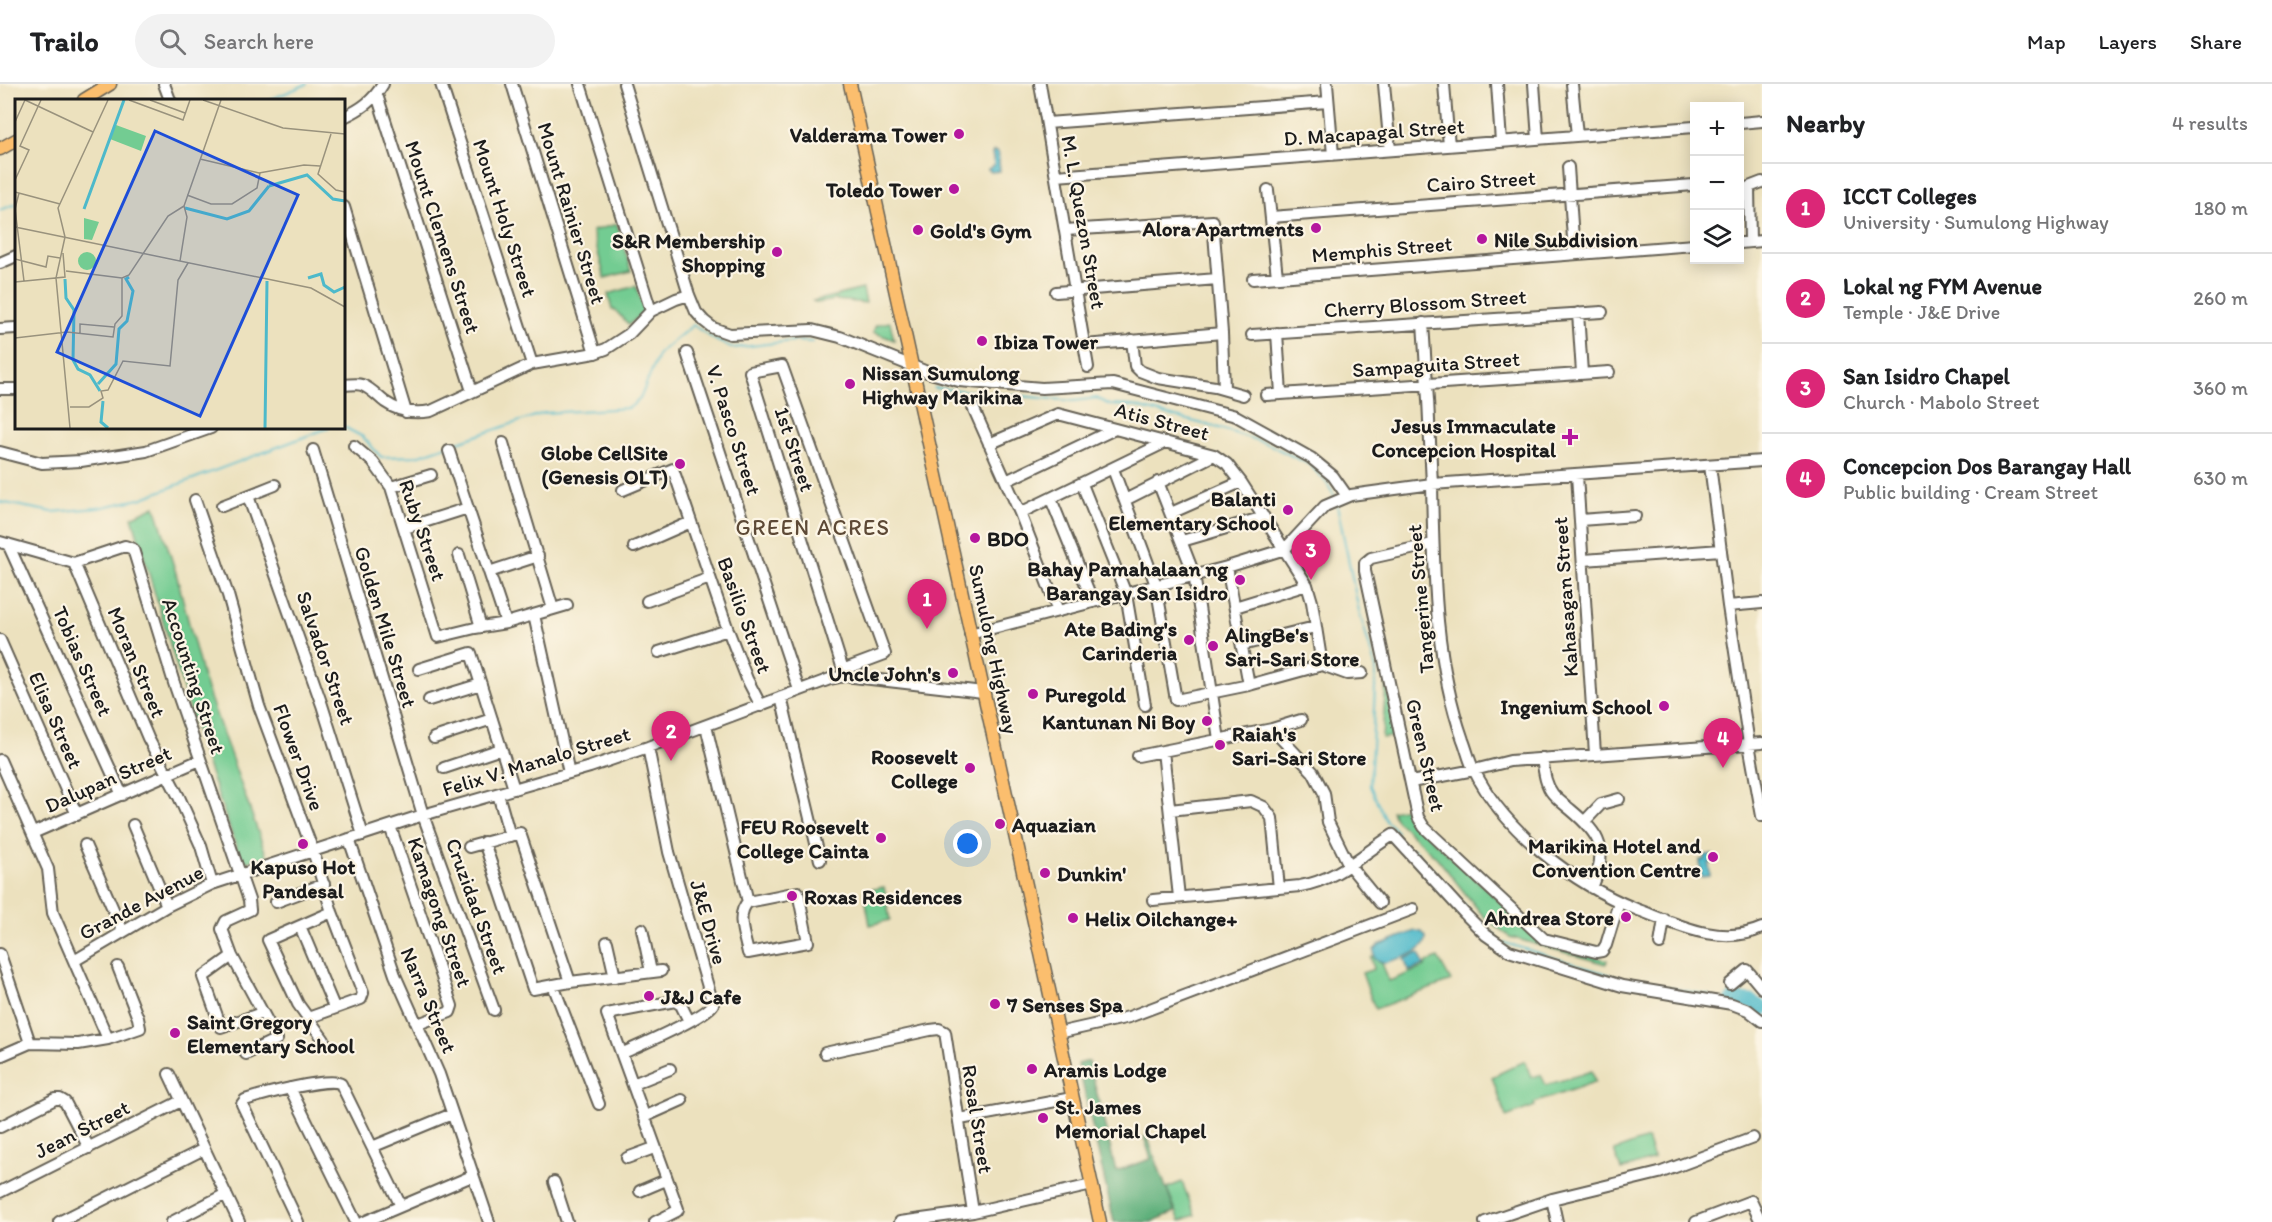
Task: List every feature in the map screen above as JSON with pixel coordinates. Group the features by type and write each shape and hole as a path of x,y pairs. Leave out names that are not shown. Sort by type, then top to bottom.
{"main road":[{"path":"86,99 110,84"},
{"name":"Sumulong Highway","path":"850,84 1100,1222"},
{"path":"0,149 15,141"}],"street":[{"path":"164,84 170,99"},
{"path":"345,117 359,110 377,95 383,84"},
{"name":"Mount Holy Street","path":"441,84 532,363"},
{"name":"Mount Rainier Street","path":"512,84 595,353"},
{"path":"580,84 651,311"},
{"path":"624,84 689,295 696,312 713,328 730,334 812,330 840,337 913,369 959,381 1042,388 1113,384 1236,416 1311,458 1334,476 1338,499"},
{"name":"M. L. Quezon Street","path":"1040,84 1088,366"},
{"path":"1327,84 1333,155"},
{"path":"1384,84 1390,150"},
{"path":"1444,84 1449,146"},
{"path":"1497,84 1501,142"},
{"path":"1534,84 1538,139"},
{"path":"1572,84 1577,136"},
{"name":"Mount Clemens Street","path":"377,95 472,391"},
{"path":"1047,123 1328,102"},
{"path":"1744,123 1762,121"},
{"name":"D. Macapagal Street","path":"1056,176 1690,127"},
{"path":"1568,167 1574,253"},
{"path":"1762,182 1749,187 1745,242 1762,241"},
{"name":"Cairo Street","path":"1271,217 1690,186"},
{"path":"1268,190 1277,278"},
{"path":"345,210 406,412"},
{"path":"1065,230 1213,221 1224,389"},
{"name":"Memphis Street","path":"1253,279 1690,245"},
{"path":"0,263 15,256"},
{"path":"1056,292 1218,279"},
{"path":"345,385 360,384 372,390 387,403 406,412 431,411 532,363 595,353 629,333 651,311 676,298 689,295"},
{"name":"Cherry Blossom Street","path":"1252,334 1602,312"},
{"path":"1578,313 1582,373"},
{"name":"Tangerine Street","path":"1424,322 1436,614 1443,666 1454,714 1474,770 1503,814 1525,837 1557,865 1592,888 1619,902 1707,933 1732,936 1762,928"},
{"path":"0,329 15,328"},
{"path":"1085,345 1222,333"},
{"path":"1277,333 1281,394"},
{"path":"1132,340 1135,366 1140,371 1158,378 1224,389 1243,395"},
{"name":"V. Pasco Street","path":"687,353 799,690"},
{"name":"1st Street","path":"782,366 885,654 845,673 750,372 782,366"},
{"name":"Sampaguita Street","path":"1266,395 1609,372"},
{"path":"972,405 1020,513 1058,611"},
{"name":"Atis Street","path":"989,444 1058,414 1214,455 1227,464 1241,482 1307,585 1322,665"},
{"path":"0,452 42,463 81,461 146,451 208,429"},
{"path":"1006,481 1115,429"},
{"path":"1020,513 1166,442"},
{"path":"503,443 553,609"},
{"name":"Ruby Street","path":"354,446 374,462 391,487 438,637 481,627"},
{"name":"Golden Mile Street","path":"313,450 423,815"},
{"path":"449,451 506,623"},
{"path":"1125,500 1214,455"},
{"path":"970,634 1227,567 1285,549 1315,515 1338,499 1432,484 1762,461"},
{"path":"1710,465 1728,606 1762,816"},
{"name":"Basilio Street","path":"623,490 673,469 728,630 747,679 761,706"},
{"path":"1113,469 1156,585 1176,700 1212,694 1322,665 1347,674 1362,673"},
{"path":"391,487 431,475"},
{"name":"Kahasagan Street","path":"1577,475 1595,754"},
{"path":"1158,482 1194,574 1219,740"},
{"path":"1171,513 1241,482"},
{"path":"1082,484 1126,594 1145,705"},
{"path":"222,506 275,485"},
{"name":"Salvador Street","path":"248,496 311,673 363,835"},
{"path":"1052,499 1093,602"},
{"name":"Flower Drive","path":"195,500 228,595 250,678 313,851 332,912 363,993 361,999 334,1007"},
{"path":"405,528 468,508"},
{"path":"1580,520 1635,516"},
{"path":"1182,541 1264,517"},
{"path":"634,547 691,522"},
{"path":"4,543 74,563"},
{"name":"Tobias Street","path":"4,543 122,795"},
{"name":"Green Street","path":"1433,544 1371,558 1365,563 1418,817 1424,827 1544,939 1596,952 1602,951 1606,945 1619,902"},
{"name":"Accounting Street","path":"74,563 125,546 134,549 200,760 250,908 249,911 223,924 222,929 232,956"},
{"path":"1584,560 1721,550"},
{"path":"459,555 481,627 506,623 567,605"},
{"path":"489,572 537,556"},
{"name":"Moran Street","path":"74,563 148,738 201,846 212,884"},
{"path":"1227,567 1249,685"},
{"path":"647,601 710,578"},
{"path":"1235,607 1307,585"},
{"path":"1728,606 1762,603"},
{"path":"534,615 569,773"},
{"path":"1242,645 1315,627"},
{"path":"659,652 728,630"},
{"name":"Elisa Street","path":"0,640 77,815"},
{"path":"419,669 468,653 473,656 514,789"},
{"name":"Felix V. Manalo Street","path":"240,874 423,815 569,773 648,747 845,673 983,692"},
{"path":"429,700 481,684"},
{"path":"781,698 820,860"},
{"path":"434,738 492,719"},
{"path":"1138,756 1272,729 1301,720"},
{"path":"706,726 748,902"},
{"path":"1272,729 1313,772 1324,793 1328,822 1349,865 1380,903"},
{"path":"1411,782 1474,770 1510,760 1762,743"},
{"name":"J&E Drive","path":"623,1053 689,1021 711,1008 713,1004 669,852 648,747"},
{"path":"444,768 501,749"},
{"path":"1163,751 1179,897"},
{"path":"1542,758 1545,779 1552,793 1585,821 1598,840 1601,867 1592,888"},
{"path":"0,760 48,868 53,914 74,961"},
{"name":"Dalupan Street","path":"33,833 200,760"},
{"path":"498,794 510,836"},
{"path":"1585,821 1601,804 1619,799"},
{"path":"1170,810 1251,801 1264,807 1272,818 1279,888"},
{"name":"Cruzidad Street","path":"423,815 494,1010"},
{"path":"133,825 167,906"},
{"name":"Kamagong Street","path":"390,826 452,1006 450,1012 418,1024"},
{"path":"469,847 520,833 570,982"},
{"path":"1153,900 1279,888 1321,881 1393,835 1486,935 1509,951 1622,986 1732,1005 1748,1010 1762,1021"},
{"name":"Narra Street","path":"349,839 404,999 418,1024 439,1074 489,1222"},
{"path":"484,842 533,989 570,982 656,972 642,929"},
{"path":"85,845 123,932"},
{"name":"Grande Avenue","path":"108,1039 74,961 167,906 212,884 240,874"},
{"path":"276,902 324,884"},
{"path":"798,892 808,942 748,953 741,918 743,907 748,902 798,892"},
{"path":"1058,1033 1129,1017 1413,909"},
{"path":"324,1040 298,1004 268,943 270,938 332,912"},
{"path":"1660,944 1665,920"},
{"path":"300,926 334,1007 308,1018"},
{"path":"607,942 615,977"},
{"path":"0,954 30,1043"},
{"path":"246,1054 278,1039 261,1013 232,956 202,977 221,1027 261,1013"},
{"path":"0,1056 30,1043 78,1044 108,1039 140,1028 118,968"},
{"path":"1730,984 1747,970 1762,988"},
{"path":"552,985 599,1104"},
{"path":"655,1222 678,1210 654,1148 623,1053 607,1016 609,1012 675,1001 681,1005 689,1021"},
{"name":"Rosal Street","path":"825,1053 930,1030 939,1029 945,1032 973,1212"},
{"path":"633,1084 670,1069"},
{"path":"169,1074 239,1222"},
{"path":"298,1222 242,1104 250,1098 333,1081 341,1084 401,1206"},
{"path":"290,1088 356,1222"},
{"path":"960,1119 1072,1098"},
{"path":"0,1127 55,1099 60,1099 65,1102 89,1148"},
{"path":"644,1117 682,1100"},
{"name":"Jean Street","path":"0,1192 181,1101"},
{"path":"372,1147 452,1114"},
{"path":"1485,1222 1552,1199 1659,1173 1753,1138"},
{"path":"627,1158 654,1148"},
{"path":"59,1222 204,1149"},
{"path":"364,1222 472,1176"},
{"path":"640,1191 666,1180"},
{"path":"554,1182 567,1222"},
{"path":"900,1222 973,1212 1092,1185"},
{"path":"172,1222 226,1194"},
{"path":"1552,1199 1557,1222"},
{"path":"1699,1222 1751,1202 1761,1222"}],"green space":[{"path":"617,224 631,271 605,278 592,231"},
{"path":"636,286 644,311 629,325 615,310 612,310 608,294"},
{"path":"863,289 866,303 835,300 817,303 813,301"},
{"path":"890,322 894,340 873,332 876,325"},
{"path":"155,506 176,573 203,678 267,857 242,863 199,742 132,517"},
{"path":"1386,681 1398,736 1382,738"},
{"path":"1411,807 1414,823 1542,940 1607,960 1606,964 1510,937 1484,917 1437,858 1396,820 1392,811"},
{"path":"884,887 890,920 870,925 864,891"},
{"path":"1374,956 1382,963 1389,981 1425,967 1426,963 1438,958 1451,981 1375,1009 1362,973 1374,969 1371,958"},
{"path":"1089,1061 1116,1171 1151,1159 1144,1137 1147,1136 1175,1212 1151,1222 1114,1222 1078,1064"},
{"path":"1525,1061 1531,1077 1541,1075 1546,1085 1592,1071 1595,1082 1534,1103 1535,1106 1506,1117 1492,1077"},
{"path":"1647,1139 1654,1159 1621,1170 1614,1151"},
{"path":"1182,1182 1195,1215 1180,1221 1167,1188"}],"water":[{"path":"998,152 1000,171 991,172 988,169 994,165 992,153"},
{"path":"1705,855 1713,855 1713,863 1709,863 1710,876 1701,877 1700,860 1705,860"},
{"path":"1415,931 1422,932 1426,937 1422,948 1385,963 1375,959 1374,950 1379,945"},
{"path":"1419,953 1424,965 1409,971 1404,959"}],"waterway":[{"path":"271,99 307,84"},
{"path":"0,210 15,204"},
{"path":"345,428 363,437 381,457 417,456 544,413 629,408 640,399 659,353 693,325 715,340 733,348 793,341 813,342"},
{"path":"934,388 1074,401 1097,398 1109,405 1133,406 1219,428 1268,444 1310,465 1326,482 1335,497"},
{"path":"0,502 52,512 98,508 140,499 325,429"},
{"path":"1337,505 1359,611 1376,669 1370,786 1386,821 1397,832"},
{"path":"1413,849 1472,914"},
{"path":"1486,928 1496,936"},
{"path":"1505,943 1633,982 1709,995"},
{"path":"1732,1000 1752,1002 1762,1009"}],"place":[{"name":"Valderama Tower","path":"959,134"},
{"name":"Toledo Tower","path":"954,189"},
{"name":"Alora Apartments","path":"1316,228"},
{"name":"Gold's Gym","path":"918,230"},
{"name":"Nile Subdivision","path":"1482,239"},
{"name":"S&R Membership Shopping","path":"777,252"},
{"name":"Ibiza Tower","path":"982,341"},
{"name":"Nissan Sumulong Highway Marikina","path":"850,384"},
{"name":"Jesus Immaculate Concepcion Hospital","path":"1570,437"},
{"name":"Globe CellSite (Genesis OLT)","path":"680,464"},
{"name":"Balanti Elementary School","path":"1288,510"},
{"name":"BDO","path":"975,538"},
{"name":"Bahay Pamahalaan ng Barangay San Isidro","path":"1240,580"},
{"name":"San Isidro Chapel","path":"1311,580"},
{"name":"ICCT Colleges","path":"927,629"},
{"name":"Ate Bading's Carinderia","path":"1189,640"},
{"name":"AlingBe's Sari-Sari Store","path":"1213,646"},
{"name":"Uncle John's","path":"953,673"},
{"name":"Puregold","path":"1033,694"},
{"name":"Ingenium School","path":"1664,706"},
{"name":"Kantunan Ni Boy","path":"1207,721"},
{"name":"Raiah's Sari-Sari Store","path":"1220,745"},
{"name":"Lokal ng FYM Avenue","path":"671,761"},
{"name":"Roosevelt College","path":"970,768"},
{"name":"Concepcion Dos Barangay Hall","path":"1723,768"},
{"name":"Aquazian","path":"1000,824"},
{"name":"FEU Roosevelt College Cainta","path":"881,838"},
{"name":"Kapuso Hot Pandesal","path":"303,844"},
{"name":"Marikina Hotel and Convention Centre","path":"1713,857"},
{"name":"Dunkin'","path":"1045,873"},
{"name":"Roxas Residences","path":"792,896"},
{"name":"Ahndrea Store","path":"1626,917"},
{"name":"Helix Oilchange+","path":"1073,918"},
{"name":"J&J Cafe","path":"649,996"},
{"name":"7 Senses Spa","path":"995,1004"},
{"name":"Saint Gregory Elementary School","path":"175,1033"},
{"name":"Aramis Lodge","path":"1032,1069"},
{"name":"St. James Memorial Chapel","path":"1043,1118"}],"district":[{"name":"GREEN ACRES","path":"813,527"}]}
